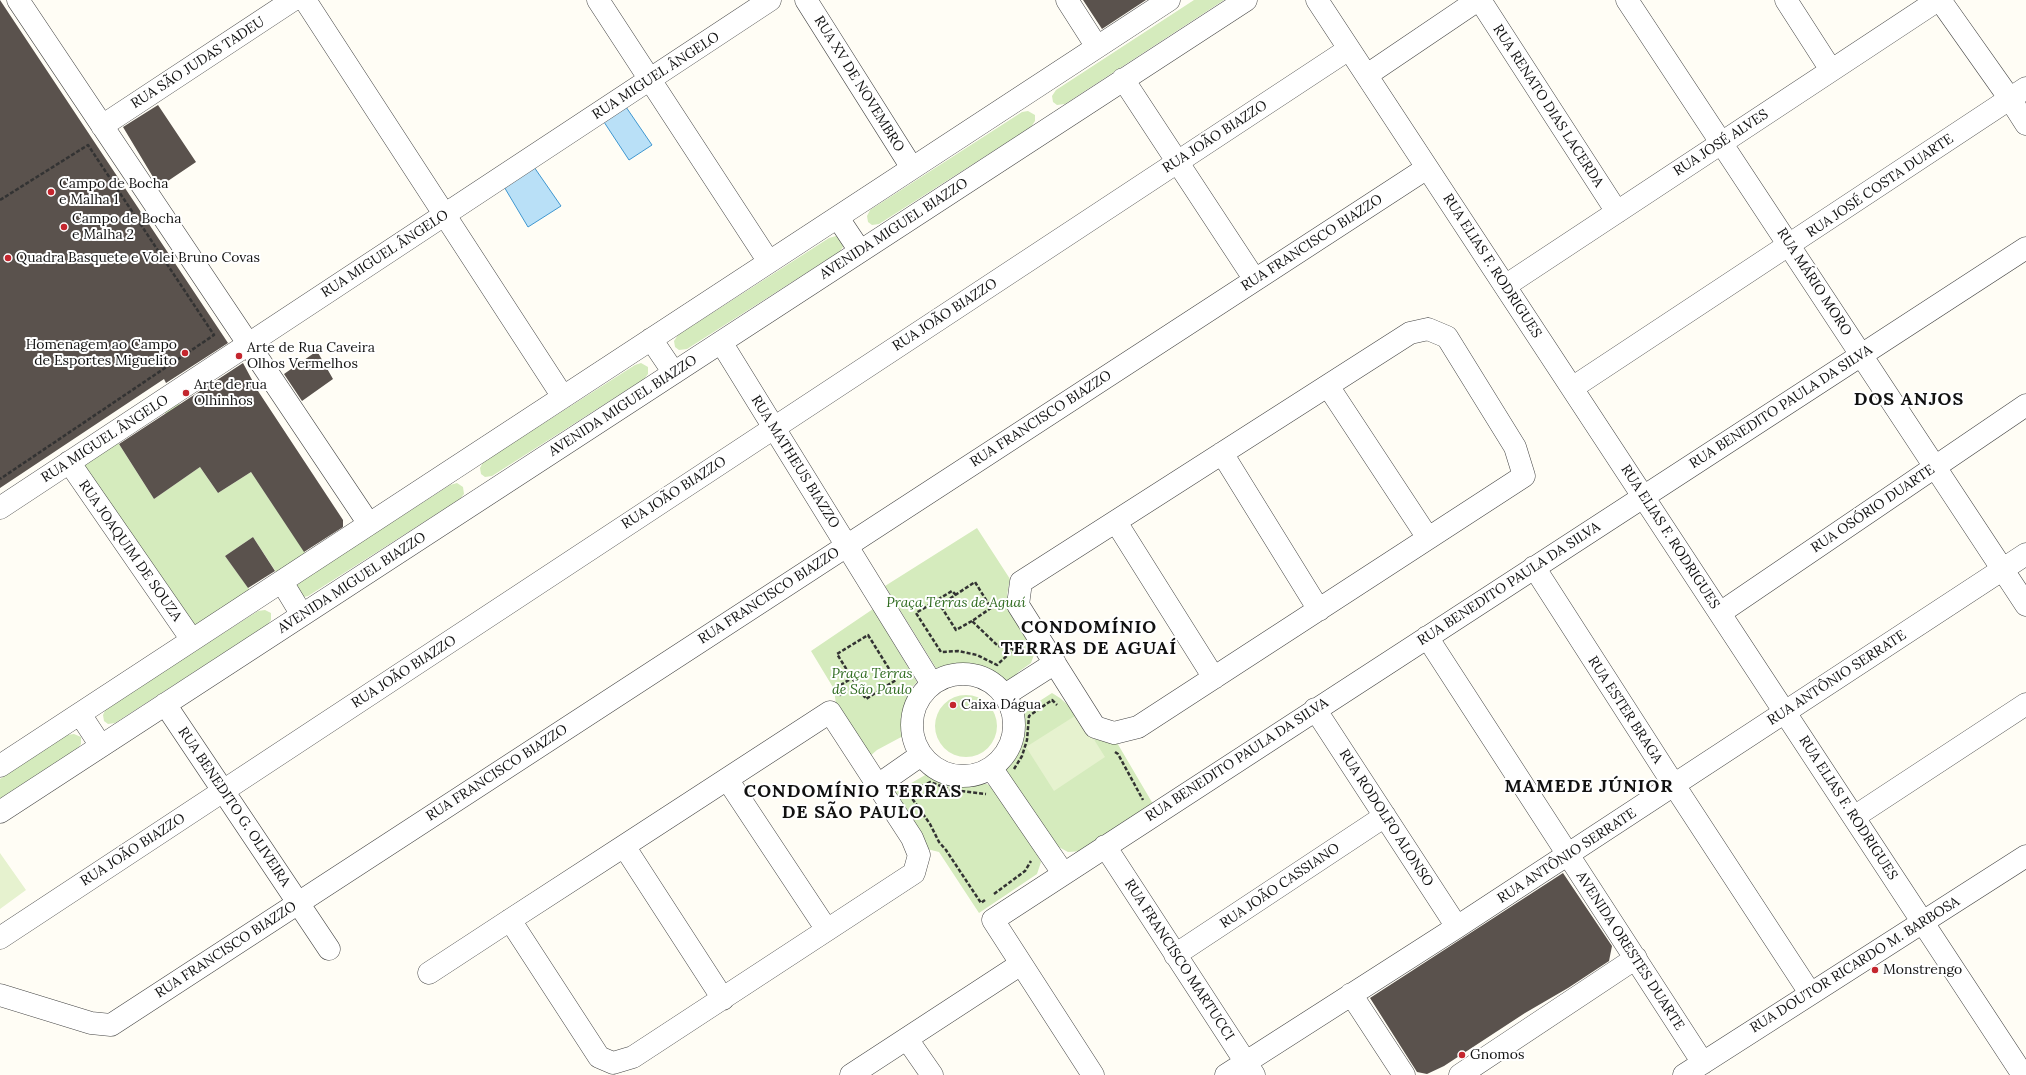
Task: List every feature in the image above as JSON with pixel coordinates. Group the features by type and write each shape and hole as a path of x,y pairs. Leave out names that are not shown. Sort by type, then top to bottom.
{"street":[{"path":"18,0 369,524"},
{"name":"RUA SÃO JUDAS TADEU","path":"102,126 293,0"},
{"path":"305,0 563,397"},
{"path":"598,0 768,262"},
{"name":"RUA MIGUEL ÂNGELO","path":"0,508 770,0"},
{"name":"RUA XV DE NOVEMBRO","path":"806,0 912,168"},
{"path":"1067,0 1097,47"},
{"path":"0,766 1169,0"},
{"name":"AVENIDA MIGUEL BIAZZO","path":"0,812 1246,0"},
{"name":"RUA ELIAS F. RODRIGUES","path":"1317,0 1924,922 2023,1075"},
{"path":"1366,76 1479,0"},
{"name":"RUA RENATO DIAS LACERDA","path":"1479,0 1617,212"},
{"name":"RUA MÁRIO MORO","path":"1627,0 2026,605"},
{"path":"1786,0 1831,70"},
{"path":"1939,0 2018,93 2026,124"},
{"name":"RUA JOSÉ ALVES","path":"1505,286 1939,0"},
{"name":"RUA JOÃO BIAZZO","path":"0,938 1349,49"},
{"path":"1123,79 1255,280"},
{"name":"RUA JOSÉ COSTA DUARTE","path":"1572,388 1790,246 2018,93"},
{"name":"RUA FRANCISCO BIAZZO","path":"0,995 91,1024 111,1025 1427,168"},
{"path":"838,218 860,251"},
{"name":"RUA BENEDITO PAULA DA SILVA","path":"1021,964 993,920 1063,873 2026,248"},
{"path":"1428,329 1447,337 1515,447 1524,476 1138,727 1114,733 1096,727 1018,605 1021,582 1222,453 1410,333 1428,329"},
{"path":"651,339 674,373"},
{"name":"RUA MATHEUS BIAZZO","path":"721,342 932,684"},
{"path":"1328,386 1428,538"},
{"name":"RUA OSÓRIO DUARTE","path":"1720,613 2026,405"},
{"path":"1222,453 1319,610"},
{"name":"RUA JOAQUIM DE SOUZA","path":"69,462 192,640"},
{"path":"1116,522 1214,678"},
{"name":"RUA ANTÔNIO SERRATE","path":"1226,1075 1250,1068 1351,994 1457,927 2026,554"},
{"name":"RUA ESTER BRAGA","path":"1534,567 1810,993"},
{"path":"282,582 302,615"},
{"name":"AVENIDA ORESTES DUARTE","path":"1427,637 1636,958 1702,1063"},
{"path":"1005,695 1055,663"},
{"path":"1002,770 973,776 953,776 935,768 921,755 913,737 912,717 919,698 932,684 950,675 971,674 990,681 1005,695 1014,714 1014,735 1006,754 1002,770 1063,873"},
{"name":"RUA BENEDITO G. OLIVEIRA","path":"165,704 329,949"},
{"path":"1854,817 2026,704"},
{"name":"RUA RODOLFO ALONSO","path":"1315,710 1457,927"},
{"path":"430,973 510,920 830,712 912,838 919,855 914,873 633,1058 613,1063 599,1057 510,920"},
{"path":"80,714 101,746"},
{"path":"883,793 921,755"},
{"path":"727,779 827,930"},
{"name":"RUA JOÃO CASSIANO","path":"1175,955 1385,816"},
{"path":"624,846 723,999"},
{"name":"RUA FRANCISCO MARTUCCI","path":"1105,846 1250,1068"},
{"name":"RUA DOUTOR RICARDO M. BARBOSA","path":"1684,1075 2026,856"},
{"path":"1460,1075 1636,958"},
{"path":"852,1075 1021,964 1093,1075"},
{"path":"1351,994 1404,1075"},
{"path":"906,1039 932,1075"}],"path":[{"path":"0,200 88,145 214,336 0,479"},
{"path":"975,582 991,608 972,621 956,630 940,604 975,582"},
{"path":"956,595 952,590 916,613 941,652 958,651 977,655 997,665 1013,650"},
{"path":"972,621 998,646 1028,652"},
{"path":"868,635 896,680 866,700 852,678 837,654 868,635"},
{"path":"841,698 839,686 852,678"},
{"path":"1002,770 1022,756 1027,740 1028,716 1052,700 1058,706 1067,683"},
{"path":"1111,750 1118,754 1144,799 1138,803"},
{"path":"883,793 909,794 930,782 952,790 989,794"},
{"path":"909,794 930,824 939,842 946,850 981,903 987,899"},
{"path":"993,895 1025,871 1032,858"}],"green space":[{"path":"1194,0 1224,0 1065,104 1057,105 1053,102 1052,96 1056,90"},
{"path":"1028,111 1035,115 1035,121 1031,127 879,224 872,225 868,222 867,216 870,210 1022,112"},
{"path":"836,236 842,240 843,247 839,252 687,349 679,350 675,347 674,341 678,335 829,238"},
{"path":"641,363 648,367 648,374 644,379 492,476 485,477 481,474 480,468 483,462 635,365"},
{"path":"177,400 213,459 200,467 163,410"},
{"path":"117,441 154,499 200,467 218,493 251,472 306,554 278,575 253,537 225,556 251,592 194,626 83,464"},
{"path":"457,483 463,487 464,494 460,499 308,596 300,598 295,588 299,582 450,485"},
{"name":"Praça Terras de Aguaí","path":"977,528 1010,579 1007,595 1010,605 1035,652 1031,663 1017,673 1020,678 1005,687 997,676 986,670 970,665 936,668 885,586"},
{"name":"Praça Terras de São Paulo","path":"873,609 917,682 910,689 904,708 903,718 905,735 877,750 869,757 836,705 834,689 811,651"},
{"path":"265,610 271,613 271,620 267,625 115,723 108,724 104,721 103,715 106,708 258,611"},
{"path":"1052,693 1078,714 1093,739 1116,741 1153,804 1082,851 1068,852 1057,846 1004,771 1019,751 1022,734 1021,713"},
{"path":"960,695 972,695 988,704 995,714 997,726 995,738 988,748 972,757 960,757 949,752 940,743 935,732 935,720 940,709 949,700"},
{"path":"1078,714 1105,757 1054,791 1026,747"},
{"path":"74,734 81,737 81,744 77,749 0,799 0,779 67,735"},
{"path":"927,774 946,780 987,784 996,791 1032,845 1041,862 1037,874 979,913 939,852 927,849 894,793"},
{"path":"0,853 26,890 0,909"}],"water":[{"path":"626,107 652,145 629,160 604,122"},
{"path":"534,167 561,206 528,227 503,185"}],"building":[{"path":"0,0 228,343 166,383 164,379 0,488"},
{"path":"1083,0 1146,0 1102,29"},
{"path":"158,105 196,162 159,187 123,127"},
{"path":"317,351 333,379 302,401 284,374"},
{"path":"243,363 258,391 343,520 343,527 304,552 251,472 218,493 200,467 154,499 119,444"},
{"path":"253,537 275,571 248,588 225,556"},
{"path":"1563,873 1612,946 1609,961 1568,988 1525,1013 1444,1066 1427,1074 1417,1072 1370,998"}],"place":[{"name":"Campo de Bocha e Malha 1","path":"51,192"},
{"name":"Campo de Bocha e Malha 2","path":"64,227"},
{"name":"Quadra Basquete e Volei Bruno Covas","path":"8,258"},
{"name":"Homenagem ao Campo de Esportes Miguelito","path":"185,353"},
{"name":"Arte de Rua Caveira Olhos Vermelhos","path":"239,356"},
{"name":"Arte de rua Olhinhos","path":"186,393"},
{"name":"Caixa Dágua","path":"953,705"},
{"name":"Monstrengo","path":"1875,970"},
{"name":"Gnomos","path":"1462,1055"}],"district":[{"name":"DOS ANJOS","path":"1909,400"},
{"name":"CONDOMÍNIO TERRAS DE AGUAÍ","path":"1089,638"},
{"name":"MAMEDE JÚNIOR","path":"1589,787"},
{"name":"CONDOMÍNIO TERRAS DE SÃO PAULO","path":"853,802"}]}
